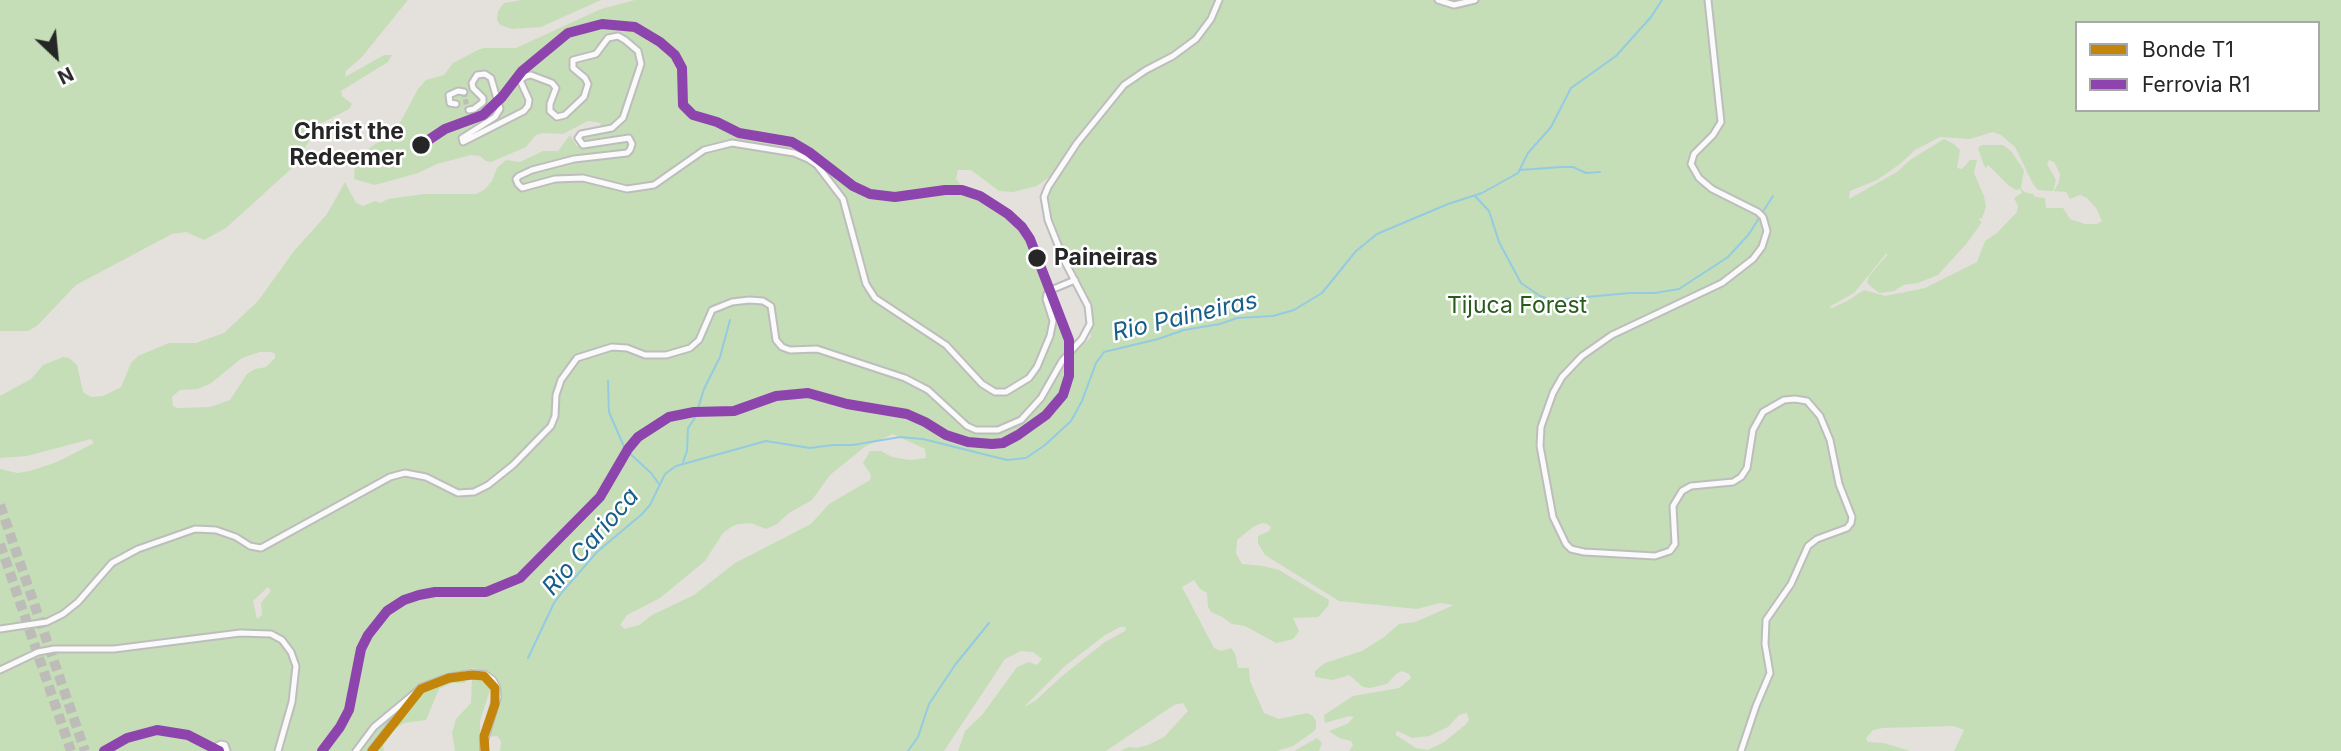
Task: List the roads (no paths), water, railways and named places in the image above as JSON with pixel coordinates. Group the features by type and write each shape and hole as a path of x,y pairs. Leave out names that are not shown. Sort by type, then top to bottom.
{"street":[{"path":"0,629 47,622 63,614 78,602 112,563 138,548 195,529 216,530 236,537 250,546 261,548 390,477 405,474 426,477 458,493 474,492 488,485 513,465 551,426 561,380 577,358 612,347 628,348 645,355 666,355 690,348 699,340 712,310 732,302 749,300 771,306 776,340 782,347 790,350 817,349 905,377 928,390 967,426 976,430 998,430 1020,420 1041,398 1062,361 1082,339 1090,321 1088,306 1048,220 1044,197 1048,187 1077,143 1124,85 1196,39 1211,19 1219,0"},
{"path":"1438,0 1454,5 1475,0"},
{"path":"1708,0 1721,122 1713,135 1694,154 1691,164 1699,178 1712,190 1763,217 1767,231 1762,247 1753,259 1722,283 1612,335 1582,356 1562,377 1553,393 1541,427 1540,446 1553,517 1559,532 1572,549 1655,556 1670,551 1675,544 1673,506 1682,491 1691,486 1733,482 1741,477 1747,468 1753,430 1762,412 1784,400 1795,399 1807,401 1820,416 1830,440 1839,484 1852,517 1851,523 1847,528 1817,539 1808,546 1791,584 1766,620 1770,673 1741,751"},
{"path":"469,110 484,100 473,88 474,78 486,74 500,104 500,110 495,117 466,135 462,141 524,111 529,100 520,80 526,76 552,83 556,88 550,104 551,111 558,117 565,115 584,97 588,84 573,68 573,60 596,54 608,38 618,36 638,51 642,64 623,118 612,128 581,134 578,138 583,145 629,138 632,144 630,150 621,154 574,159 532,170 516,179 522,188 555,179 583,178 627,189 654,184 704,150 732,143 794,153 808,159 817,165 843,199 866,284 875,298 946,345 982,384 995,393 1006,393 1029,378 1037,367 1053,321 1046,299 1048,294 1051,290 1075,280"},
{"path":"456,104 450,103 449,95 458,91 464,92"},
{"path":"0,670 38,652 54,649 114,649 240,633 271,634 287,646 296,666 292,702 278,751"},
{"path":"356,751 374,727 421,688 448,678 471,674 485,675 496,687 497,697 484,740 484,751"},
{"path":"371,751 421,688"},
{"path":"216,751 221,744 225,745 227,751"}],"waterway":[{"name":"Rio Paineiras","path":"528,658 554,603 563,591 597,552 642,514 650,505 665,474 676,466 766,441 810,448 853,445 900,437 923,439 1007,460 1026,458 1071,421 1082,401 1096,363 1104,352 1237,318 1273,316 1294,310 1322,293 1356,251 1377,234 1448,204 1482,193 1518,173 1528,153 1551,127 1571,88 1616,56 1651,17 1662,0"},
{"path":"1520,170 1573,167 1586,173 1600,172"},
{"path":"1475,196 1489,211 1499,242 1521,283 1540,296 1553,300 1679,289 1728,257 1749,234 1759,218"},
{"path":"1762,213 1773,196"},
{"path":"683,462 687,451 688,428 695,418 704,389 720,357 730,320"},
{"path":"608,381 609,412 625,449 659,484"},
{"path":"908,751 918,737 929,704 955,665 989,623"}],"tunnel":[{"path":"464,92 469,110"},
{"path":"0,505 85,751"},
{"path":"0,544 71,751"}],"tram line":[{"path":"372,751 421,689 449,678 472,675 484,676 495,688 495,704 484,736 485,751"},
{"name":"T1","path":"372,751 421,689 449,678 472,675 484,676 495,688 495,704 484,736 485,751"}],"rail line":[{"name":"R1","path":"322,751 349,710 361,649 368,635 387,611 404,600 419,595 435,592 486,592 520,578 600,497 638,437 669,417 694,412 734,411 776,396 808,393 847,404 907,414 946,435 968,442 1003,443 1046,415 1063,395 1069,376 1069,340 1030,239 1008,214 980,196 962,190 895,197 870,194 853,186 792,142 739,133 717,122 693,115 683,105 682,68 675,55 635,27 602,24 568,33 522,71 502,97 483,115 445,129 421,145"},
{"name":"R1","path":"104,751 127,738 157,730 188,735 219,751"}],"place":[{"name":"Christ the Redeemer","path":"421,145"},
{"name":"Paineiras","path":"1037,258"}],"park label":[{"name":"Tijuca Forest","path":"1517,306"}],"water label":[{"name":"Rio Carioca","path":"591,542"}]}
